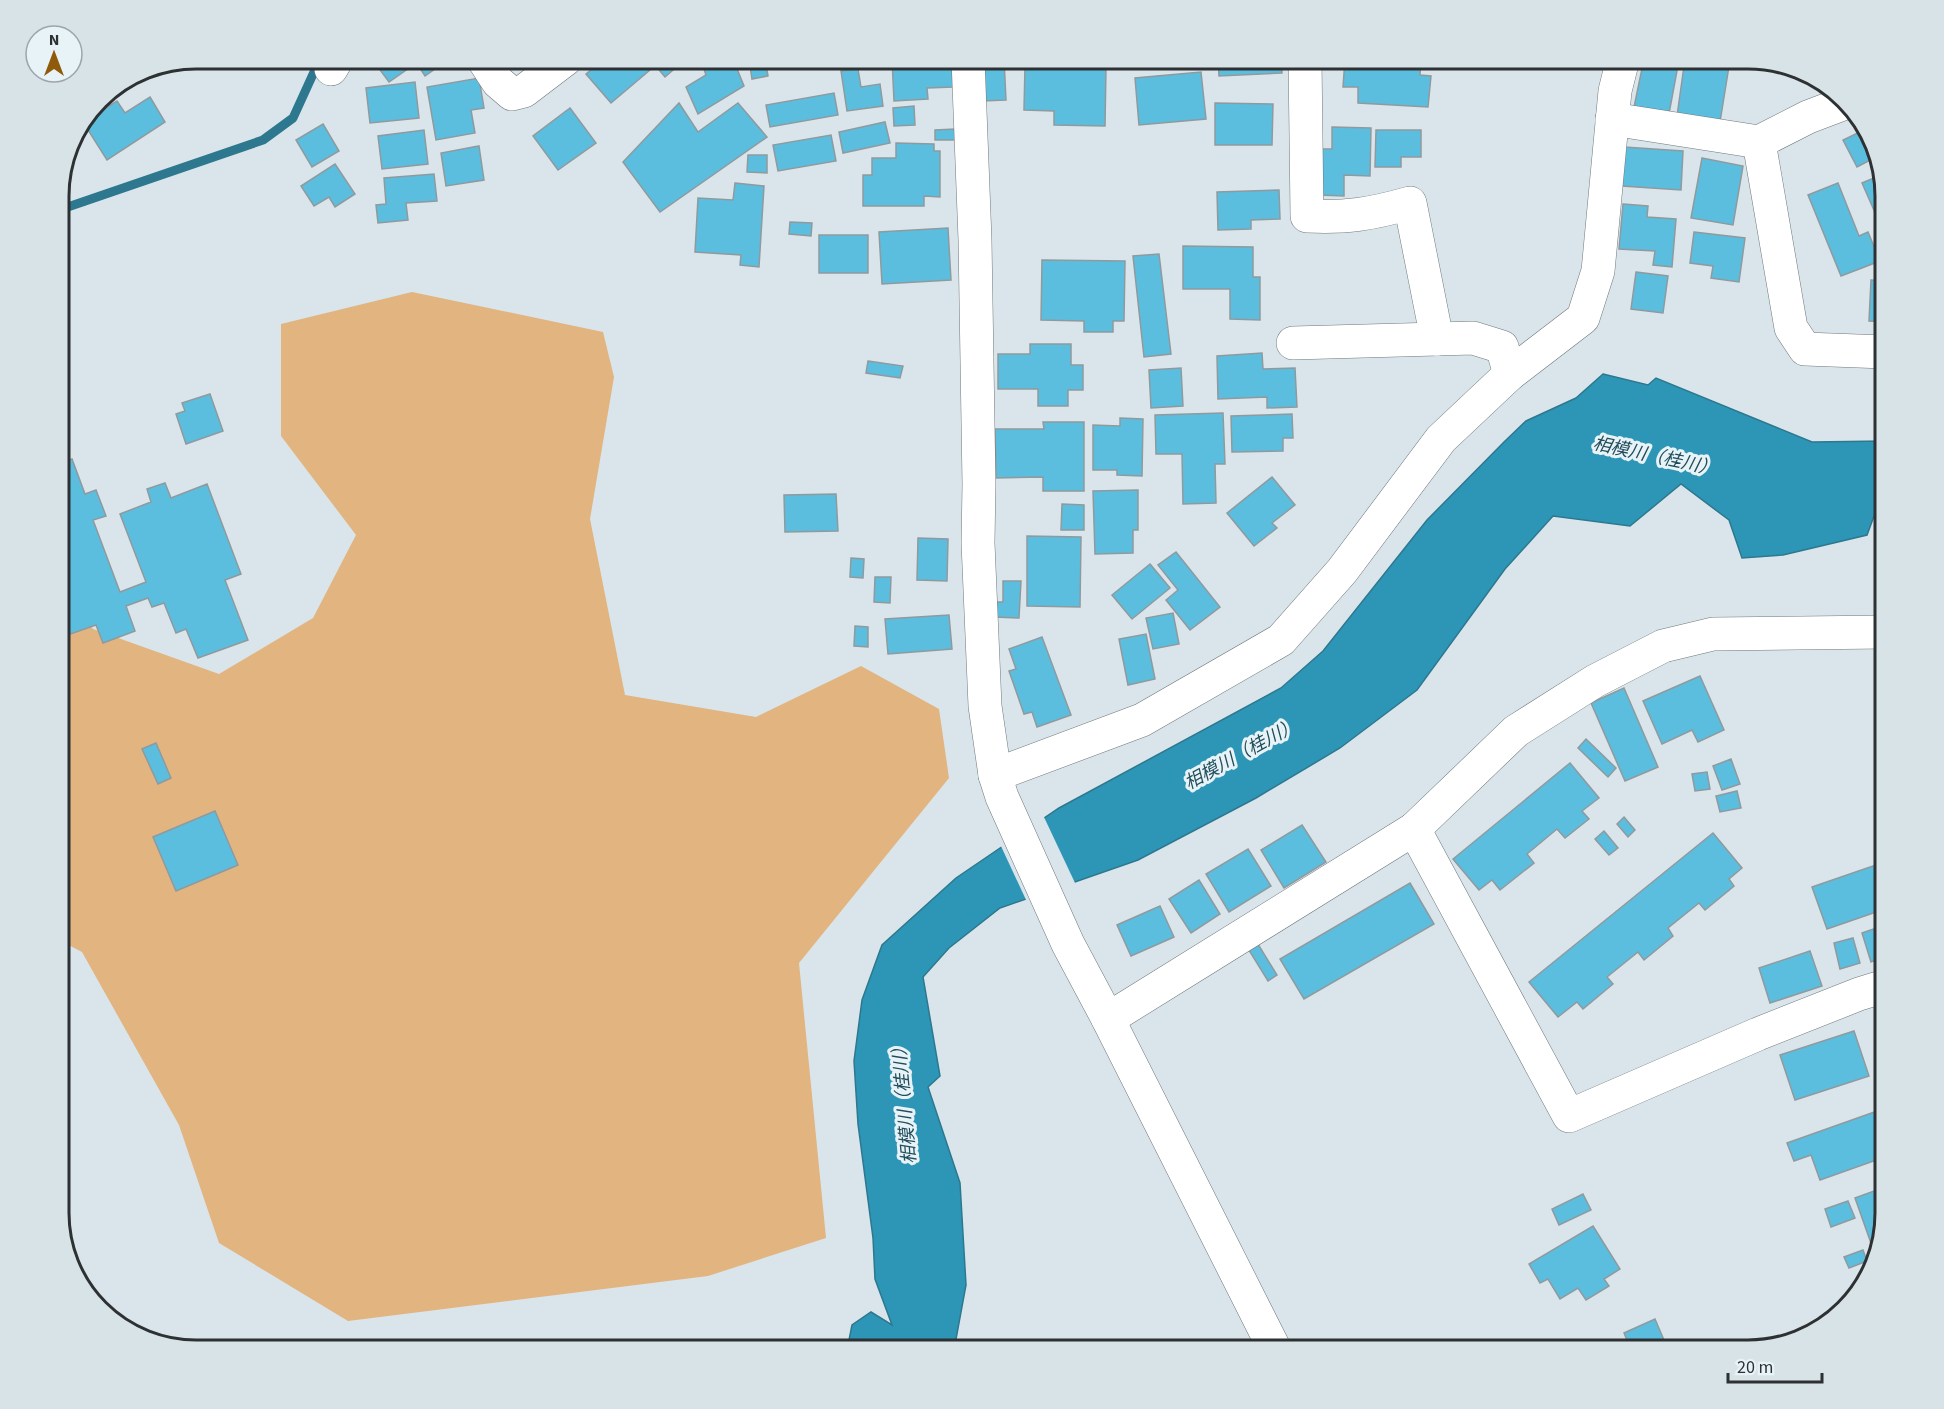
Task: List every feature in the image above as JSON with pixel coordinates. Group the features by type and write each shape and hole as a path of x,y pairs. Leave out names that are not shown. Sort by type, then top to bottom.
{"street":[{"path":"490,69 498,82 512,94 524,91 552,69"},
{"path":"968,69 975,240 978,555 985,706 995,775 1007,809 1063,933 1270,1340"},
{"path":"1305,69 1307,216 1341,217 1373,213 1410,203 1437,339"},
{"path":"995,775 1142,720 1281,640 1342,571 1441,439 1510,374 1584,318 1598,271 1612,119 1621,69"},
{"path":"1612,119 1759,142 1808,117 1838,106"},
{"path":"1759,142 1791,328 1805,349 1875,352"},
{"path":"1293,343 1473,338 1502,347 1510,374"},
{"path":"1108,1019 1414,829 1516,731 1595,681 1663,646 1713,634 1875,632"},
{"path":"1414,829 1569,1116 1758,1034 1875,989"}],"shaded area":[{"path":"412,292 603,332 614,377 590,519 625,695 756,717 861,666 939,709 949,778 799,963 826,1238 708,1276 348,1321 219,1243 179,1125 82,952 69,945 69,600 93,629 219,674 313,618 356,535 281,436 281,324"}],"water":[{"name":"相模川（桂川）","path":"1603,374 1648,385 1656,378 1812,442 1875,441 1875,513 1867,535 1783,555 1742,558 1729,520 1681,484 1630,526 1553,516 1505,569 1417,690 1340,748 1256,798 1138,860 1000,908 949,948 923,977 940,1076 928,1087 960,1183 966,1285 956,1340 849,1340 852,1325 871,1312 892,1325 875,1279 873,1238 858,1124 854,1061 862,1000 882,945 956,878 1059,808 1281,688 1323,651 1427,520 1504,442 1526,421 1576,398"}],"pier":[{"path":"1043,815 1076,885 1027,902 1000,844"}],"building":[{"path":"379,69 408,69 389,82"},
{"path":"420,69 435,69 425,76"},
{"path":"592,69 650,70 611,103 586,74"},
{"path":"658,69 674,69 665,77"},
{"path":"704,69 737,69 744,86 698,114 686,87 706,75"},
{"path":"750,69 767,69 768,76 752,79"},
{"path":"858,69 861,87 880,84 883,106 847,111 841,71"},
{"path":"892,69 952,69 953,87 927,88 928,99 894,101"},
{"path":"980,69 1004,69 1006,100 982,101"},
{"path":"1025,69 1106,69 1105,126 1054,125 1054,111 1024,110"},
{"path":"1219,69 1282,69 1282,73 1219,76"},
{"path":"1344,69 1420,69 1420,75 1431,76 1428,107 1358,103 1358,87 1343,87"},
{"path":"1642,69 1677,69 1668,119 1633,112"},
{"path":"1684,69 1729,69 1720,122 1677,116"},
{"path":"1201,72 1206,119 1139,125 1135,78"},
{"path":"479,78 484,108 471,110 475,133 436,140 427,87"},
{"path":"415,82 419,118 370,123 366,88"},
{"path":"834,93 838,115 770,127 766,105"},
{"path":"150,97 165,122 107,160 88,129 104,109 117,101 125,113"},
{"path":"679,103 698,132 738,103 767,137 660,212 623,162"},
{"path":"1215,103 1273,104 1272,145 1215,145"},
{"path":"914,106 915,125 894,126 893,108"},
{"path":"570,108 596,143 558,170 533,136"},
{"path":"885,122 890,143 843,153 839,132"},
{"path":"323,124 339,151 312,167 296,140"},
{"path":"1332,127 1371,128 1370,176 1344,175 1344,196 1318,195 1319,149 1332,149"},
{"path":"955,129 955,140 935,140 935,130"},
{"path":"424,130 428,164 382,169 378,136"},
{"path":"1376,130 1421,130 1421,157 1401,157 1401,167 1375,167"},
{"path":"1858,133 1870,160 1857,167 1843,140"},
{"path":"831,135 836,161 778,171 773,145"},
{"path":"896,143 934,144 934,151 940,151 940,197 924,196 924,206 863,206 863,175 872,175 872,158 896,158"},
{"path":"479,146 484,180 446,186 441,153"},
{"path":"1624,147 1683,151 1681,190 1622,186"},
{"path":"748,155 767,155 767,173 747,172"},
{"path":"1702,158 1743,166 1733,225 1691,218"},
{"path":"335,164 355,194 335,207 329,197 314,206 301,186"},
{"path":"434,174 437,201 406,203 408,220 378,223 376,205 386,204 384,178"},
{"path":"1874,178 1875,213 1862,183"},
{"path":"735,183 764,186 759,267 740,265 741,255 695,252 698,198 733,200"},
{"path":"1838,183 1859,236 1868,232 1875,249 1875,263 1841,276 1808,195"},
{"path":"1279,190 1280,219 1251,220 1251,229 1218,230 1217,192"},
{"path":"1623,204 1648,206 1647,217 1676,219 1672,267 1653,265 1655,251 1619,249"},
{"path":"790,222 812,223 811,236 789,234"},
{"path":"948,228 951,280 882,284 879,232"},
{"path":"1694,232 1745,238 1739,282 1711,278 1713,266 1690,263"},
{"path":"819,235 868,235 868,273 819,273"},
{"path":"1183,246 1253,247 1253,277 1260,277 1260,320 1230,319 1230,289 1183,289"},
{"path":"1159,254 1171,354 1144,357 1133,256"},
{"path":"1042,260 1125,261 1124,321 1113,321 1113,332 1084,332 1084,321 1041,320"},
{"path":"1636,272 1668,276 1663,313 1631,309"},
{"path":"1871,280 1875,280 1875,321 1869,321"},
{"path":"1030,344 1071,344 1071,365 1083,365 1083,390 1068,390 1068,406 1038,406 1038,389 998,389 998,354 1030,354"},
{"path":"1262,353 1263,369 1295,368 1297,407 1267,408 1267,397 1218,399 1217,356"},
{"path":"868,361 903,366 900,378 866,373"},
{"path":"1181,368 1183,406 1151,408 1149,370"},
{"path":"210,394 223,431 186,444 176,414 185,411 182,403"},
{"path":"1223,413 1225,464 1215,464 1216,503 1183,504 1182,454 1156,454 1155,415"},
{"path":"1292,414 1293,438 1283,438 1283,451 1232,452 1231,416"},
{"path":"1120,418 1143,419 1142,476 1117,475 1117,470 1093,470 1093,425 1120,426"},
{"path":"1043,422 1084,422 1084,491 1043,491 1043,477 996,478 995,429 1044,429"},
{"path":"72,459 85,494 96,490 106,516 93,520 120,592 146,582 120,514 151,502 147,489 165,483 171,498 207,484 241,574 225,580 248,640 198,658 186,629 176,633 164,603 152,607 148,598 126,606 135,631 103,643 96,625 69,634 69,460"},
{"path":"1272,477 1295,505 1272,523 1277,528 1254,546 1227,513"},
{"path":"1138,490 1138,530 1133,530 1133,553 1095,554 1093,491"},
{"path":"836,494 838,531 785,532 784,495"},
{"path":"1062,504 1084,505 1084,530 1061,530"},
{"path":"1027,536 1081,537 1080,607 1027,606"},
{"path":"918,538 948,539 947,581 917,580"},
{"path":"1176,552 1220,607 1190,630 1166,600 1178,590 1158,565"},
{"path":"851,558 864,559 863,578 850,577"},
{"path":"1150,564 1170,588 1132,619 1112,595"},
{"path":"875,577 891,577 890,603 874,602"},
{"path":"1003,581 1021,581 1019,618 994,617 994,602 1003,602"},
{"path":"1173,613 1179,644 1153,649 1146,618"},
{"path":"949,615 952,649 888,654 885,619"},
{"path":"855,626 868,627 868,647 854,646"},
{"path":"1146,634 1155,679 1128,685 1119,639"},
{"path":"1042,637 1071,715 1037,727 1032,712 1024,714 1009,671 1016,669 1009,649"},
{"path":"1700,676 1724,730 1698,742 1692,730 1662,744 1643,701"},
{"path":"1624,688 1658,767 1625,781 1591,703"},
{"path":"1586,739 1616,768 1608,777 1578,748"},
{"path":"156,743 171,778 158,784 142,749"},
{"path":"1731,759 1740,784 1722,790 1713,766"},
{"path":"1570,763 1599,798 1582,811 1589,819 1565,838 1557,829 1527,854 1534,863 1500,890 1492,880 1479,890 1453,859"},
{"path":"1707,772 1710,789 1695,791 1692,774"},
{"path":"1737,791 1741,808 1720,812 1716,796"},
{"path":"215,811 238,865 176,891 153,837"},
{"path":"1624,817 1635,830 1628,837 1617,824"},
{"path":"1302,825 1326,862 1284,888 1261,850"},
{"path":"1604,831 1618,848 1609,855 1595,839"},
{"path":"1713,833 1742,868 1729,879 1734,886 1705,910 1699,903 1668,928 1673,936 1644,960 1638,952 1607,977 1613,984 1583,1009 1577,1002 1558,1017 1529,982"},
{"path":"1248,849 1271,886 1229,912 1206,874"},
{"path":"1875,865 1875,912 1827,929 1812,887"},
{"path":"1199,880 1220,914 1191,933 1169,899"},
{"path":"1410,883 1434,924 1304,999 1280,959"},
{"path":"1160,906 1174,937 1131,956 1117,925"},
{"path":"1875,928 1875,960 1871,962 1862,933"},
{"path":"1853,938 1860,963 1840,969 1834,943"},
{"path":"1256,941 1277,975 1268,981 1247,947"},
{"path":"1810,951 1822,986 1770,1003 1759,968"},
{"path":"1854,1031 1869,1076 1795,1100 1780,1055"},
{"path":"1875,1112 1875,1161 1820,1180 1811,1155 1794,1161 1787,1143"},
{"path":"1875,1191 1875,1221 1871,1244 1855,1198"},
{"path":"1583,1194 1591,1210 1559,1225 1552,1209"},
{"path":"1848,1201 1855,1218 1831,1227 1825,1209"},
{"path":"1593,1226 1620,1269 1604,1279 1609,1286 1586,1300 1578,1288 1560,1299 1548,1279 1540,1283 1529,1264"},
{"path":"1863,1250 1866,1259 1865,1262 1849,1268 1844,1257"},
{"path":"1655,1319 1664,1340 1627,1340 1624,1333"}],"waterway":[{"path":"69,207 263,140 293,118 315,69"}]}
